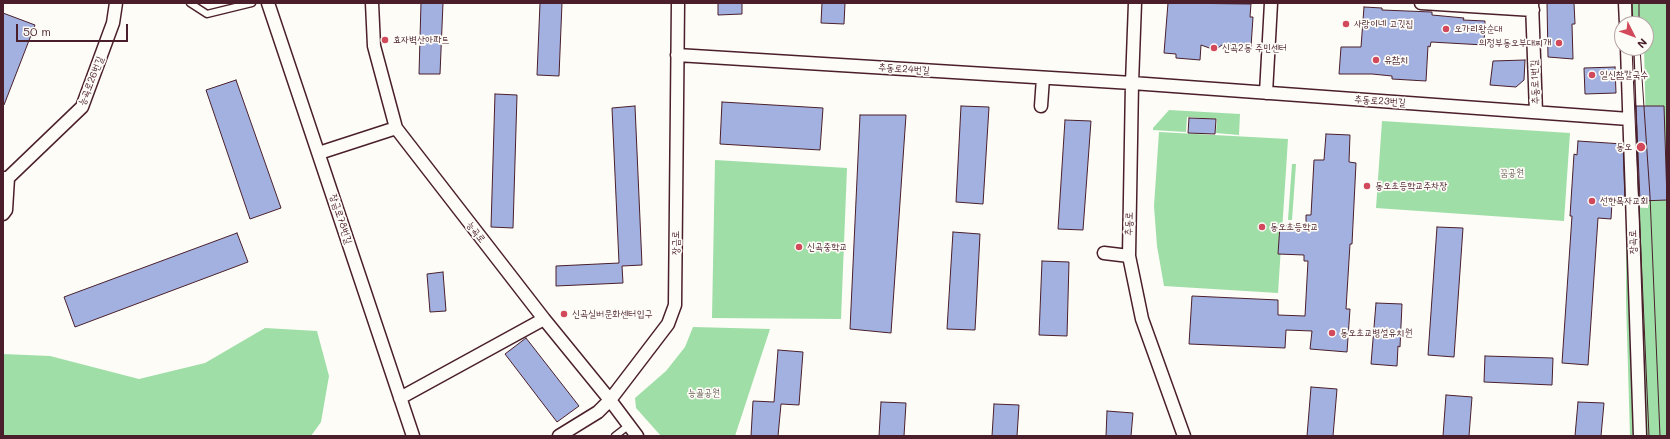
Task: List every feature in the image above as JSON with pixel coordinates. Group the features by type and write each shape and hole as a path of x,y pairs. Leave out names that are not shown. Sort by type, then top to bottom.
{"street":[{"name":"능곡로26번길","path":"3,214 6,210 6,178 82,107 113,23 116,3"},
{"name":"장금로78번길","path":"268,3 413,436"},
{"name":"능곡로","path":"372,3 374,46 396,128 544,319 610,400 636,436"},
{"name":"장금로","path":"559,436 598,412 610,400 668,324 675,305 678,3"},
{"name":"추동로","path":"1135,3 1128,256 1142,319 1184,436"},
{"path":"1266,93 1271,3"},
{"path":"1421,3 1532,6"},
{"path":"1625,3 1626,16"},
{"name":"추동로1번길","path":"1532,6 1536,112"},
{"name":"추동로24번길","path":"677,55 1132,83"},
{"name":"장곡로","path":"1626,56 1640,436"},
{"path":"1041,106 1043,78"},
{"name":"추동로23번길","path":"1132,83 1629,119"},
{"path":"318,153 396,128"},
{"path":"1104,253 1128,256"},
{"path":"400,398 544,319"}],"lane":[{"path":"190,3 206,14 252,3"},
{"path":"615,436 628,426"}],"green space":[{"path":"1624,3 1667,3 1667,436 1630,436 1626,301 1626,207 1648,208 1644,56 1654,56 1654,16 1624,16"},
{"path":"1169,110 1240,114 1239,135 1216,133 1217,119 1187,117 1186,132 1153,130 1153,128"},
{"name":"꿈공원","path":"1382,121 1570,133 1564,221 1376,208"},
{"path":"1159,132 1288,139 1278,293 1164,286 1157,246 1154,206"},
{"path":"715,160 847,168 841,319 712,318"},
{"path":"1292,164 1296,164 1292,220 1288,220"},
{"name":"능골공원","path":"693,327 770,329 735,436 661,436 636,408 635,398 666,371 685,347"},
{"path":"265,328 317,331 329,376 321,422 311,436 3,436 3,354 50,356 139,379 205,363"}],"building":[{"path":"421,3 443,3 440,74 419,74"},
{"path":"540,3 562,3 559,76 537,75"},
{"path":"718,3 742,3 742,14 718,15"},
{"path":"822,3 845,3 844,24 821,23"},
{"path":"1168,3 1251,4 1250,17 1253,17 1251,47 1222,45 1215,50 1201,45 1200,60 1176,58 1176,54 1164,53"},
{"path":"1547,3 1574,3 1575,24 1572,24 1573,59 1548,57"},
{"path":"1364,7 1382,8 1382,10 1432,12 1432,15 1464,18 1463,20 1485,21 1484,45 1431,42 1430,47 1428,46 1426,81 1392,79 1392,76 1372,74 1339,74 1341,47 1361,47"},
{"path":"3,13 35,25 4,105 3,105"},
{"path":"1525,60 1524,80 1516,87 1490,85 1493,61"},
{"path":"1615,67 1616,93 1585,94 1584,68"},
{"path":"236,80 281,208 250,219 206,90"},
{"path":"495,94 517,95 513,228 491,227"},
{"path":"722,102 823,108 820,150 720,144"},
{"path":"635,106 642,265 622,266 623,283 556,286 556,266 619,263 612,108"},
{"path":"961,106 989,107 983,204 956,202"},
{"path":"1636,106 1664,106 1667,200 1640,201"},
{"path":"860,115 906,115 891,333 850,329"},
{"path":"1189,118 1216,119 1215,134 1188,133"},
{"path":"1065,120 1091,121 1083,230 1058,229"},
{"path":"1326,134 1350,135 1349,162 1356,163 1352,244 1350,244 1346,309 1350,309 1347,352 1310,349 1312,331 1286,330 1285,348 1189,344 1192,296 1278,300 1278,315 1305,316 1308,261 1304,261 1304,255 1278,254 1280,225 1306,226 1306,215 1311,215 1314,160 1324,160"},
{"path":"1578,141 1623,144 1625,202 1612,202 1611,219 1598,218 1588,365 1562,363 1572,216 1570,216 1574,154 1577,155"},
{"path":"1437,227 1463,228 1454,357 1428,355"},
{"path":"953,232 980,234 975,330 947,329"},
{"path":"237,233 248,262 75,327 64,297"},
{"path":"1042,261 1069,262 1067,336 1039,335"},
{"path":"443,272 446,311 430,312 427,274"},
{"path":"1376,303 1402,304 1400,347 1398,346 1397,366 1371,364"},
{"path":"526,338 579,406 557,422 505,354"},
{"path":"778,350 803,352 799,405 781,404 778,436 751,436 753,401 774,402"},
{"path":"1485,356 1553,358 1552,385 1484,382"},
{"path":"1311,387 1337,389 1333,436 1307,436"},
{"path":"1446,395 1472,397 1469,436 1443,436"},
{"path":"881,402 906,403 904,436 879,436"},
{"path":"1578,402 1604,403 1601,436 1575,436"},
{"path":"994,404 1019,405 1017,436 992,436"},
{"path":"1107,411 1133,413 1131,436 1106,436"}],"tram line":[{"path":"1632,3 1632,16"},
{"path":"1639,3 1639,16"},
{"path":"1632,56 1649,436"},
{"path":"1641,56 1650,196 1660,436"}],"place":[{"name":"사랑이네 고깃집","path":"1346,24"},
{"name":"오가리왕순대","path":"1446,29"},
{"name":"효자벽산아파트","path":"385,40"},
{"name":"의정부동오부대찌개","path":"1559,43"},
{"name":"신곡2동 주민센터","path":"1214,48"},
{"name":"유참치","path":"1376,60"},
{"name":"일신참칼국수","path":"1592,75"},
{"name":"동오","path":"1641,147"},
{"name":"동오초등학교주차장","path":"1367,186"},
{"name":"선한목자교회","path":"1592,201"},
{"name":"동오초등학교","path":"1262,227"},
{"name":"신곡중학교","path":"799,247"},
{"name":"신곡실버문화센터입구","path":"564,314"},
{"name":"동오초교병설유치원","path":"1332,333"}]}
